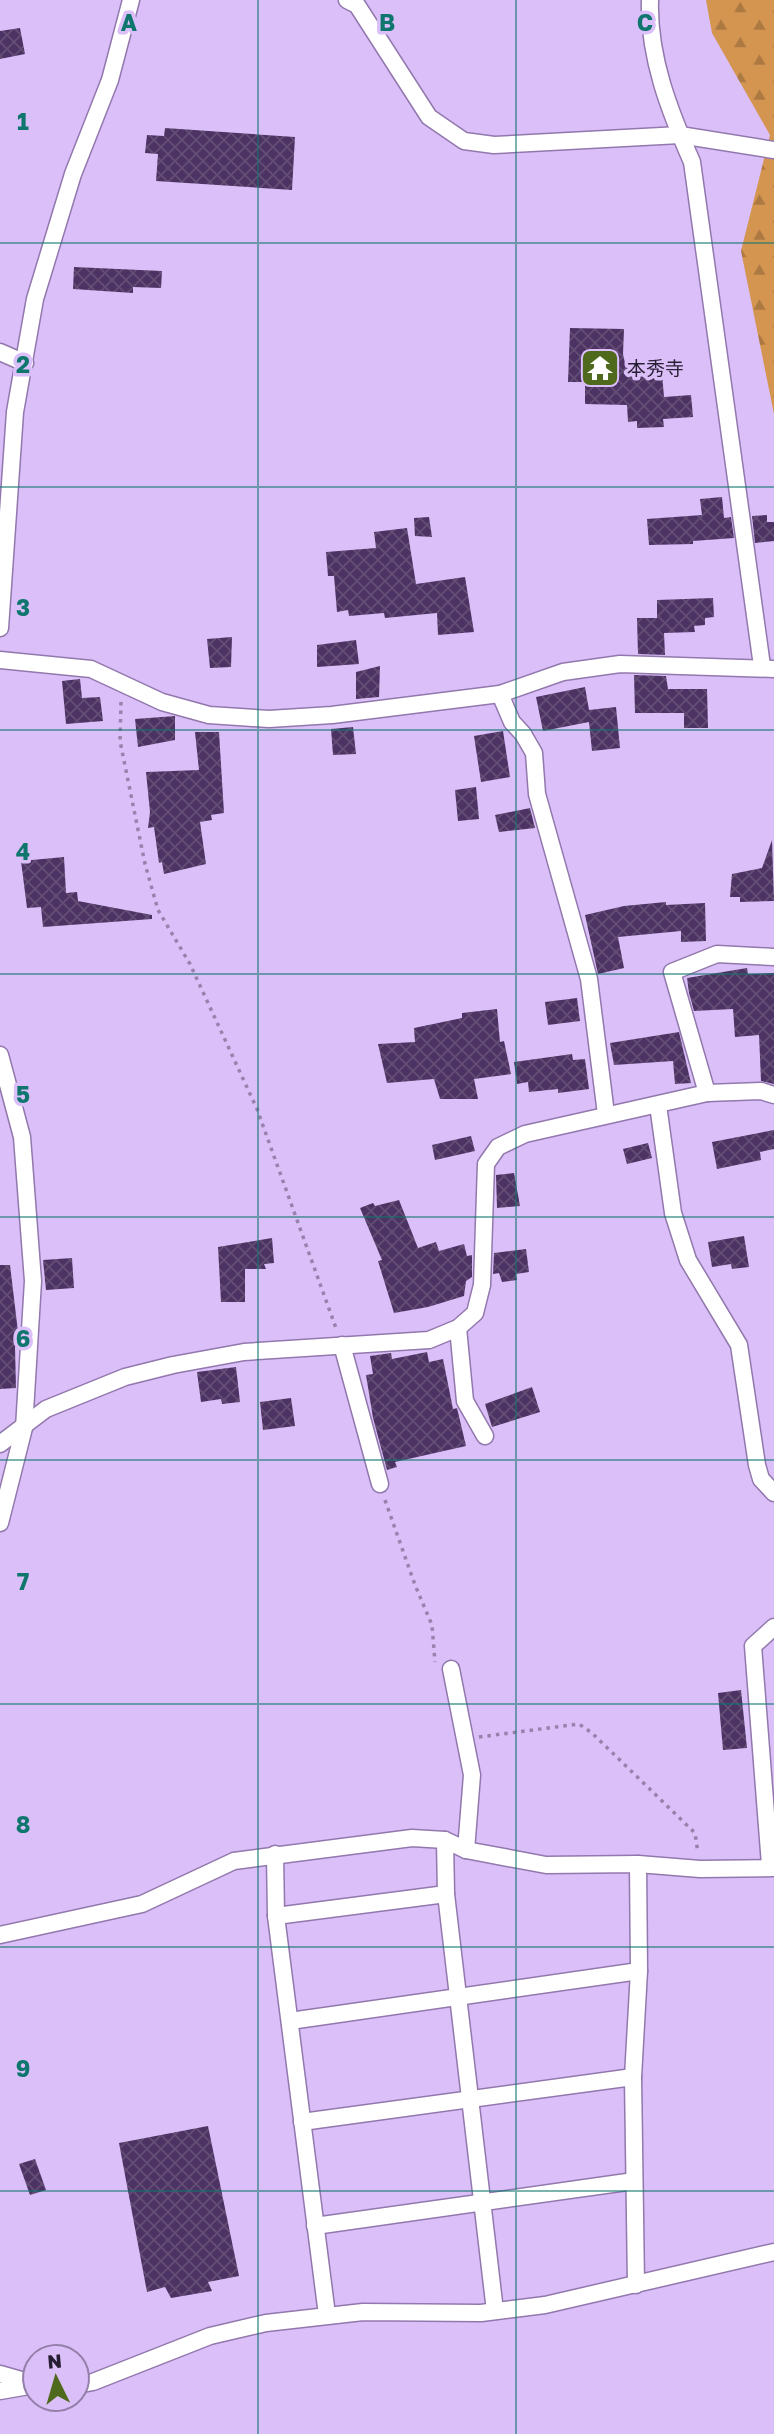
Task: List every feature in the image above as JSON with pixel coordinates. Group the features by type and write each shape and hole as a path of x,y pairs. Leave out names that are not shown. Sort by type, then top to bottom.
{"street":[{"path":"0,628 15,412 35,299 51,240 110,80 131,0"},
{"path":"347,0 357,5 429,117 464,141 494,145 680,135 774,150"},
{"path":"0,660 91,669 162,702 209,715 269,719 332,715 500,694 562,672 620,664 768,668 692,162 667,105 657,65 650,0"},
{"path":"0,352 25,363"},
{"path":"500,694 512,722 534,753 537,794 589,979 606,1114"},
{"path":"707,1093 672,972 717,954 774,957"},
{"path":"0,1055 22,1137 33,1281 24,1428 0,1523"},
{"path":"0,1444 46,1409 125,1377 244,1352 429,1340 458,1328 475,1312 482,1285 486,1164 498,1147 524,1134 707,1093 761,1091 774,1095"},
{"path":"658,1105 673,1213 688,1260 739,1345 757,1465 761,1479 774,1493"},
{"path":"458,1328 465,1401 485,1437"},
{"path":"342,1345 380,1485"},
{"path":"0,1935 142,1904 234,1861 412,1838 445,1840 466,1850 546,1865 638,1864 700,1869 772,1866 753,1646 774,1627"},
{"path":"451,1669 467,1738 472,1776 466,1850"},
{"path":"445,1840 446,1894 495,2311"},
{"path":"275,1854 276,1916 327,2315"},
{"path":"636,2286 633,2077 639,1971 638,1864"},
{"path":"276,1916 446,1894"},
{"path":"290,2021 639,1971"},
{"path":"302,2122 633,2077"},
{"path":"315,2226 634,2181"},
{"path":"91,2382 211,2336 266,2323 363,2312 495,2311 545,2305 774,2252"},
{"path":"0,2374 21,2380"},
{"path":"0,2391 21,2387"}],"path":[{"path":"121,682 120,741 145,864 158,910 190,964 257,1109 342,1345"},
{"path":"380,1485 432,1625 435,1662 451,1669"},
{"path":"467,1738 579,1724 592,1733 695,1833 700,1869"}],"green space":[{"path":"706,0 774,0 774,414 741,251 770,135 712,33"}],"building":[{"path":"20,28 25,54 0,59 0,31"},
{"path":"165,128 295,137 292,190 156,181 158,154 145,153 147,135 164,136"},
{"path":"74,267 162,271 161,288 133,287 133,293 73,289"},
{"path":"570,328 624,329 623,354 625,363 631,363 631,375 662,373 664,397 691,395 693,417 663,419 664,427 637,428 637,421 628,422 627,405 585,404 585,382 568,382"},
{"path":"722,497 724,518 731,517 734,538 693,541 693,544 649,545 647,519 702,515 700,499"},
{"path":"767,515 767,522 774,522 774,541 755,543 752,516"},
{"path":"429,517 432,537 415,536 414,518"},
{"path":"407,528 416,584 465,577 474,632 438,635 437,613 385,618 384,613 349,616 348,610 337,612 334,576 328,576 326,552 376,548 374,532"},
{"path":"713,598 714,617 705,618 705,625 694,626 695,632 664,633 665,655 638,654 637,618 657,618 657,600"},
{"path":"232,637 231,667 210,668 207,639"},
{"path":"356,640 359,664 317,667 317,645"},
{"path":"380,666 379,697 356,699 356,672"},
{"path":"634,675 666,676 668,689 707,689 708,728 684,728 684,713 635,713"},
{"path":"80,679 82,698 100,697 103,721 66,724 62,681"},
{"path":"585,687 589,710 616,707 620,748 592,751 589,722 543,731 536,697"},
{"path":"175,716 175,740 138,747 135,719"},
{"path":"353,727 356,754 333,755 331,729"},
{"path":"503,731 510,777 481,782 474,736"},
{"path":"195,732 219,732 224,813 211,815 212,820 200,822 206,864 164,874 162,862 159,863 154,827 148,828 150,812 146,772 199,770"},
{"path":"476,787 479,819 458,821 455,790"},
{"path":"530,808 535,828 499,832 495,815"},
{"path":"772,840 774,901 740,902 740,897 730,897 732,874 762,868"},
{"path":"64,857 66,893 77,892 78,901 152,915 152,919 43,927 41,907 27,908 21,861"},
{"path":"666,902 666,905 705,903 706,941 681,942 681,931 618,937 624,968 598,974 585,915 624,906"},
{"path":"747,968 748,974 774,973 774,1084 761,1081 759,1035 735,1037 733,1009 694,1011 689,993 687,978"},
{"path":"577,998 580,1021 548,1025 545,1002"},
{"path":"497,1009 500,1042 504,1041 511,1074 474,1079 478,1099 440,1099 434,1079 387,1083 378,1044 415,1042 414,1028 462,1018 462,1013"},
{"path":"679,1032 691,1083 675,1084 673,1061 614,1065 610,1043"},
{"path":"572,1054 573,1060 585,1059 589,1089 558,1093 558,1089 529,1092 528,1082 517,1084 514,1062"},
{"path":"774,1130 774,1149 760,1152 761,1160 717,1169 712,1142"},
{"path":"471,1136 475,1151 435,1160 432,1145"},
{"path":"648,1143 652,1158 627,1164 623,1149"},
{"path":"514,1173 520,1206 497,1208 496,1175"},
{"path":"399,1200 418,1248 436,1242 439,1251 464,1244 467,1256 472,1255 472,1277 466,1281 464,1296 428,1307 394,1313 378,1261 382,1260 360,1208 373,1203 375,1206"},
{"path":"744,1236 749,1267 732,1269 731,1264 712,1267 708,1242"},
{"path":"272,1238 274,1263 264,1264 266,1269 245,1269 245,1302 221,1302 218,1247"},
{"path":"526,1249 529,1272 516,1274 517,1280 502,1282 499,1273 493,1274 494,1253"},
{"path":"72,1258 74,1288 46,1290 43,1260"},
{"path":"0,1265 10,1265 19,1340 18,1346 15,1347 16,1388 0,1389"},
{"path":"427,1352 429,1362 443,1359 453,1409 457,1408 466,1446 395,1462 397,1467 387,1470 373,1418 366,1375 373,1374 370,1356 391,1353 392,1359"},
{"path":"236,1367 240,1402 222,1404 221,1399 201,1402 197,1372"},
{"path":"532,1387 540,1412 492,1427 485,1404"},
{"path":"291,1398 295,1426 263,1430 260,1402"},
{"path":"741,1690 747,1748 723,1750 718,1693"},
{"path":"208,2126 239,2276 208,2282 212,2291 171,2298 165,2287 147,2292 119,2143"},
{"path":"35,2159 46,2190 30,2195 19,2164"}],"place":[{"name":"本秀寺","path":"600,368"}]}
